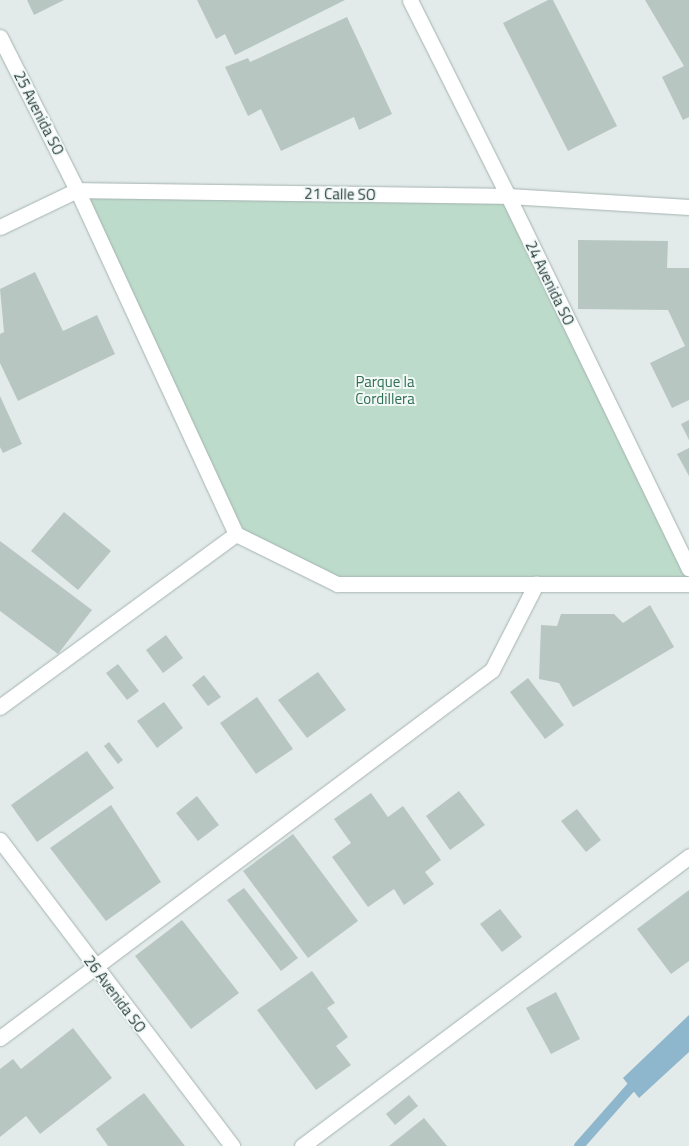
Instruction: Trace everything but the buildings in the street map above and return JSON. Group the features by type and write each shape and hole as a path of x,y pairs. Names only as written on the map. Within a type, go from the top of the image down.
{"street":[{"name":"24 Avenida SO","path":"410,0 508,196 689,568"},
{"name":"25 Avenida SO","path":"0,37 77,190 236,534"},
{"name":"21 Calle SO","path":"0,227 77,190 508,196 689,207"},
{"path":"0,707 236,534 337,584 689,584"},
{"path":"0,1038 492,670 536,584"},
{"name":"26 Avenida SO","path":"0,840 94,967 232,1146"},
{"path":"302,1146 689,856"}],"green space":[{"name":"Parque la Cordillera","path":"77,190 508,196 689,569 689,583 337,584 236,534"}],"water":[{"path":"689,1015 689,1052 639,1098 623,1078"}],"waterway":[{"path":"579,1146 640,1077"}]}
